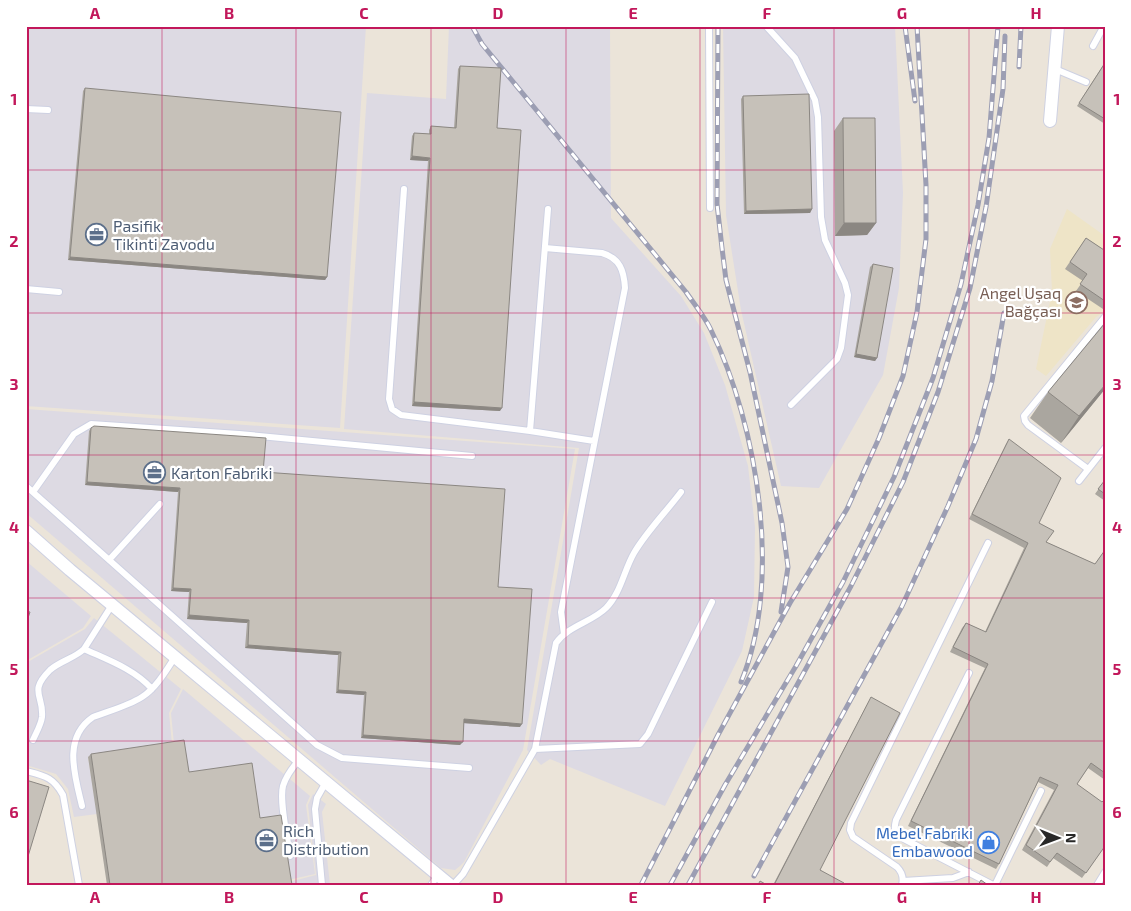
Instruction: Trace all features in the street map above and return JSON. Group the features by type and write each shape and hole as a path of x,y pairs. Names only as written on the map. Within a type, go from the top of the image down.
{"street":[{"path":"1050,121 1058,26"},
{"path":"26,531 112,605 326,782 434,880 452,885"}],"lane":[{"path":"709,26 710,208"},
{"path":"766,26 794,58 816,100 821,217 825,240 846,283 848,295 841,348 837,359 791,405"},
{"path":"1093,46 1104,26"},
{"path":"1055,69 1086,82"},
{"path":"26,109 48,110"},
{"path":"404,189 389,399 392,409 401,415 594,441"},
{"path":"530,431 548,209"},
{"path":"545,248 611,255 618,262 624,276 625,288 561,612 564,634"},
{"path":"26,289 59,292"},
{"path":"1088,469 1028,425 1024,420 1024,416 1105,317"},
{"path":"33,492 74,434 91,424 239,434 472,456"},
{"path":"1079,480 1105,448"},
{"path":"26,486 317,745 342,758 469,768"},
{"path":"452,885 463,874 535,749 556,643 564,634 606,608 616,594 635,551 681,492"},
{"path":"109,560 160,504"},
{"path":"969,872 953,878 902,883 901,872 897,867 853,837 850,830 851,823 988,543"},
{"path":"535,749 640,744 648,734 712,602"},
{"path":"33,740 42,719 38,690 42,680 52,668 79,654 84,649 112,605"},
{"path":"84,649 133,672 152,689"},
{"path":"82,806 72,761 76,739 81,730 86,722 93,717 141,698 152,689 175,657"},
{"path":"970,672 896,820 895,832 900,837 994,885 1041,791"},
{"path":"290,856 282,788 287,776 299,760"},
{"path":"26,771 41,775 56,783 62,795 79,885"},
{"path":"322,885 315,809 317,798 326,782"},
{"path":"1097,885 1105,872"}],"shaded area":[{"name":"Pasifik Tikinti Zavodu","path":"26,26 366,26 340,428 26,406"},
{"path":"449,26 610,26 611,218 681,296 704,333 725,385 748,466 755,527 754,597 742,651 665,806 550,759 541,765 527,750 579,448 344,429 367,93 446,99"},
{"path":"723,26 895,26 903,193 899,288 883,375 819,488 781,486 741,310 726,215"},
{"name":"Angel Uşaq Bağçası","path":"1067,209 1105,236 1105,311 1096,317 1046,376 1036,369 1052,292 1050,249"},
{"name":"Karton Fabriki","path":"26,409 575,449 523,750 464,862 460,866 455,870 441,868 26,513"},
{"path":"26,561 91,616 83,628 26,661"},
{"path":"94,618 181,689 169,713 172,744 88,757 97,814 74,817 68,789 56,774 26,765 26,663 85,629"},
{"path":"183,689 310,796 306,805 315,874 288,880 202,885 174,744 171,713"},
{"path":"313,794 326,804 322,812 330,885 260,885 289,882 316,875 308,805"}],"building":[{"path":"1105,63 1105,119 1079,103"},
{"path":"460,66 501,68 497,128 521,130 502,408 414,402 430,158 412,156 414,133 431,134 431,126 456,128"},
{"path":"85,88 341,112 327,277 70,257"},
{"path":"809,94 812,209 746,211 743,96"},
{"path":"843,118 875,118 876,223 844,223"},
{"path":"1086,238 1105,249 1105,301 1080,284 1087,274 1070,262"},
{"path":"873,264 893,268 877,358 856,354"},
{"path":"1105,323 1105,385 1079,416 1048,392"},
{"path":"94,426 266,438 263,472 505,489 498,587 532,589 522,724 464,719 463,742 363,735 366,692 338,690 341,652 248,645 249,620 189,615 191,589 173,588 180,488 87,482 91,428"},
{"path":"1009,439 1061,478 1039,523 1054,531 1046,542 1095,564 1105,550 1105,773 1091,763 1077,784 1102,802 1105,799 1105,846 1086,873 1057,853 1050,862 1026,845 1058,785 1040,777 999,864 911,821 988,664 953,647 966,623 986,632 1028,543 972,514"},
{"path":"1105,480 1105,494 1098,489"},
{"path":"26,611 30,612 26,624"},
{"path":"871,697 900,713 820,870 844,883 843,885 774,885"},
{"path":"184,740 189,772 252,763 260,818 281,815 292,885 110,885 91,754"},
{"path":"26,780 49,787 26,863"},
{"path":"981,880 988,885 978,885"},
{"path":"760,881 767,885 758,885"}],"railway":[{"path":"472,26 482,44 686,292 709,325 728,369 752,457 759,504 762,552 761,598 754,642 741,682"},
{"path":"718,26 717,204 726,280 750,372 782,523 788,567 781,612"},
{"path":"905,26 915,101"},
{"path":"641,885 718,735 790,603 847,509 879,438 903,376 917,312 926,239 926,185 917,26"},
{"path":"670,885 725,785 796,666 843,582 894,477 933,378 961,284 978,205 989,138 998,26"},
{"path":"1019,67 1021,26"},
{"path":"688,885 851,586 903,482 938,392 970,288 986,207 1003,89 1005,36"},
{"path":"754,876 902,606 948,506 976,439 992,381 1004,313"}],"place":[{"name":"Pasifik Tikinti Zavodu","path":"97,235"},
{"name":"Angel Uşaq Bağçası","path":"1077,302"},
{"name":"Karton Fabriki","path":"155,473"},
{"name":"Rich Distribution","path":"267,840"},
{"name":"Mebel Fabriki Embawood","path":"989,842"}]}
